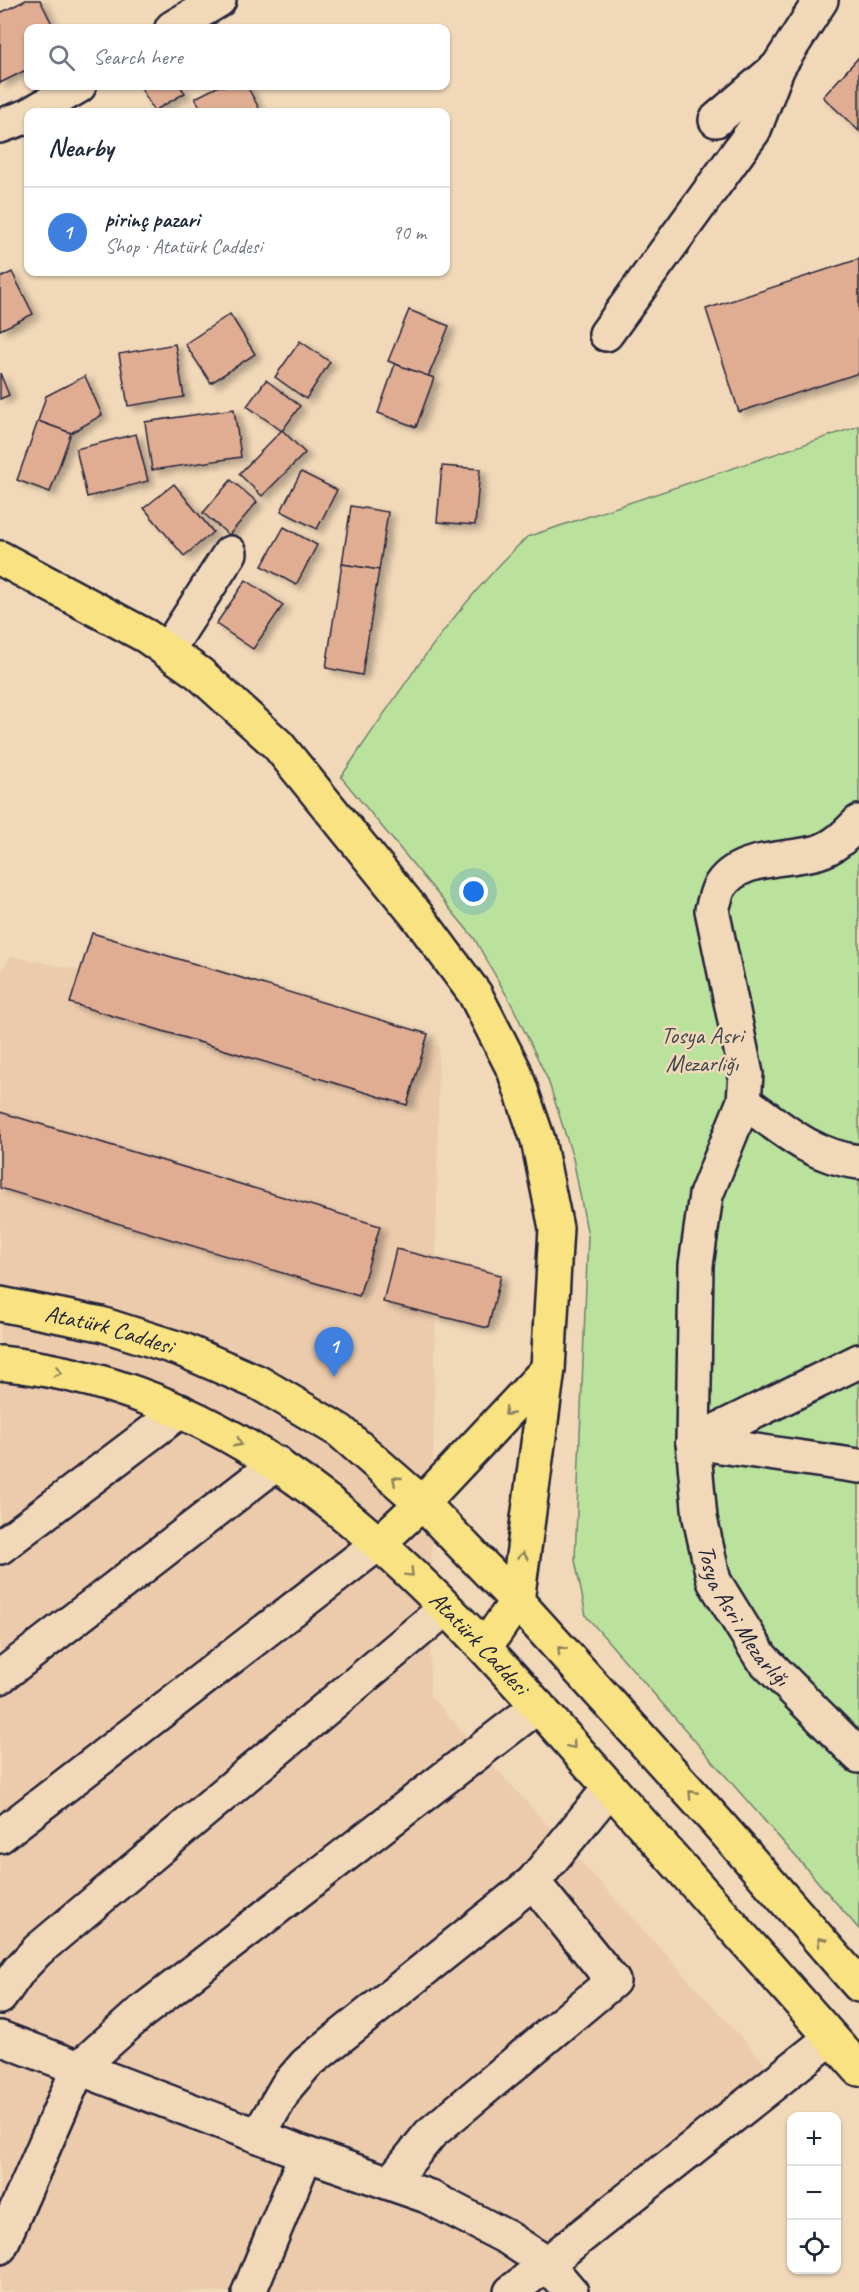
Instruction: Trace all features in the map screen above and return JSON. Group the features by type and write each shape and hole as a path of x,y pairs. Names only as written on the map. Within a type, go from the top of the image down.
{"main road":[{"path":"0,558 146,636 200,674 278,745 418,917 475,994 514,1070 538,1140 556,1228 549,1369 517,1601 485,1647"},
{"name":"Atatürk Caddesi","path":"0,1304 101,1324 183,1350 259,1383 340,1431 422,1503 517,1601 716,1820 859,1985"},
{"name":"Atatürk Caddesi","path":"0,1363 39,1367 109,1385 180,1412 277,1463 311,1486 379,1543 485,1647 859,2069"},
{"path":"379,1543 422,1503 549,1369"}],"street":[{"path":"179,24 219,0"},
{"path":"606,334 754,130 778,67 821,0"},
{"path":"716,120 778,67"},
{"path":"41,108 72,90"},
{"path":"0,126 24,117"},
{"path":"167,651 230,553"},
{"name":"Tosya Asri Mezarlığı","path":"859,822 843,839 819,852 768,860 732,873 719,887 712,910 746,1074 744,1101 706,1195 704,1206 696,1265 693,1442 700,1518 714,1581 761,1656 859,1756"},
{"path":"744,1101 806,1147 838,1160 859,1162"},
{"path":"693,1442 859,1361"},
{"path":"0,1547 180,1412"},
{"path":"693,1442 859,1466"},
{"path":"0,1677 277,1463"},
{"path":"0,1836 379,1543"},
{"path":"0,1997 18,1970 38,1950 446,1608"},
{"path":"0,2247 78,2069 138,2014 538,1706"},
{"path":"258,2136 286,2086 306,2064 532,1882 610,1788"},
{"path":"391,2182 430,2134 613,1981 532,1882"},
{"path":"0,2038 306,2154 391,2182 468,2216 546,2263 571,2292"},
{"path":"511,2292 831,2038"},
{"path":"249,2292 306,2154"}],"shaded area":[{"path":"11,956 439,1046 430,1696 782,2082 524,2292 0,2292 0,973"}],"green space":[{"name":"Tosya Asri Mezarlığı","path":"859,426 859,1929 586,1616 575,1560 588,1236 573,1158 548,1080 512,1005 474,938 341,777 450,622 500,564 527,537"}],"building":[{"path":"26,0 40,0 52,24 24,24 24,71 0,83 0,13"},
{"path":"859,57 859,131 823,97"},
{"path":"142,90 183,90 185,93 159,108 152,108"},
{"path":"211,90 249,90 259,108 201,108 195,98"},
{"path":"859,259 859,373 739,412 706,309"},
{"path":"12,272 33,314 0,330 0,278"},
{"path":"409,310 449,326 428,377 388,361"},
{"path":"230,314 255,354 211,383 185,344"},
{"path":"300,341 330,362 306,399 275,377"},
{"path":"175,344 184,397 128,406 119,354"},
{"path":"395,364 434,378 416,427 378,413"},
{"path":"0,373 9,395 0,399"},
{"path":"85,376 102,415 71,433 38,421 46,396"},
{"path":"266,380 300,406 282,431 247,406"},
{"path":"234,409 241,457 152,470 145,422"},
{"path":"38,421 71,433 50,492 17,480"},
{"path":"282,430 305,453 262,496 239,474"},
{"path":"136,434 148,481 87,497 76,449"},
{"path":"442,466 480,469 475,525 437,522"},
{"path":"301,472 337,490 317,529 281,511"},
{"path":"231,480 257,502 229,535 203,513"},
{"path":"174,484 213,532 184,556 144,508"},
{"path":"351,506 388,512 379,570 342,564"},
{"path":"284,527 317,545 296,585 262,566"},
{"path":"342,564 379,570 362,675 326,668"},
{"path":"246,580 283,605 253,649 216,624"},
{"path":"92,933 428,1034 407,1105 70,1003"},
{"path":"0,1112 380,1226 359,1296 0,1188"},
{"path":"396,1249 501,1275 488,1328 383,1302"}],"place":[{"name":"pirinç pazari","path":"334,1377"}]}
